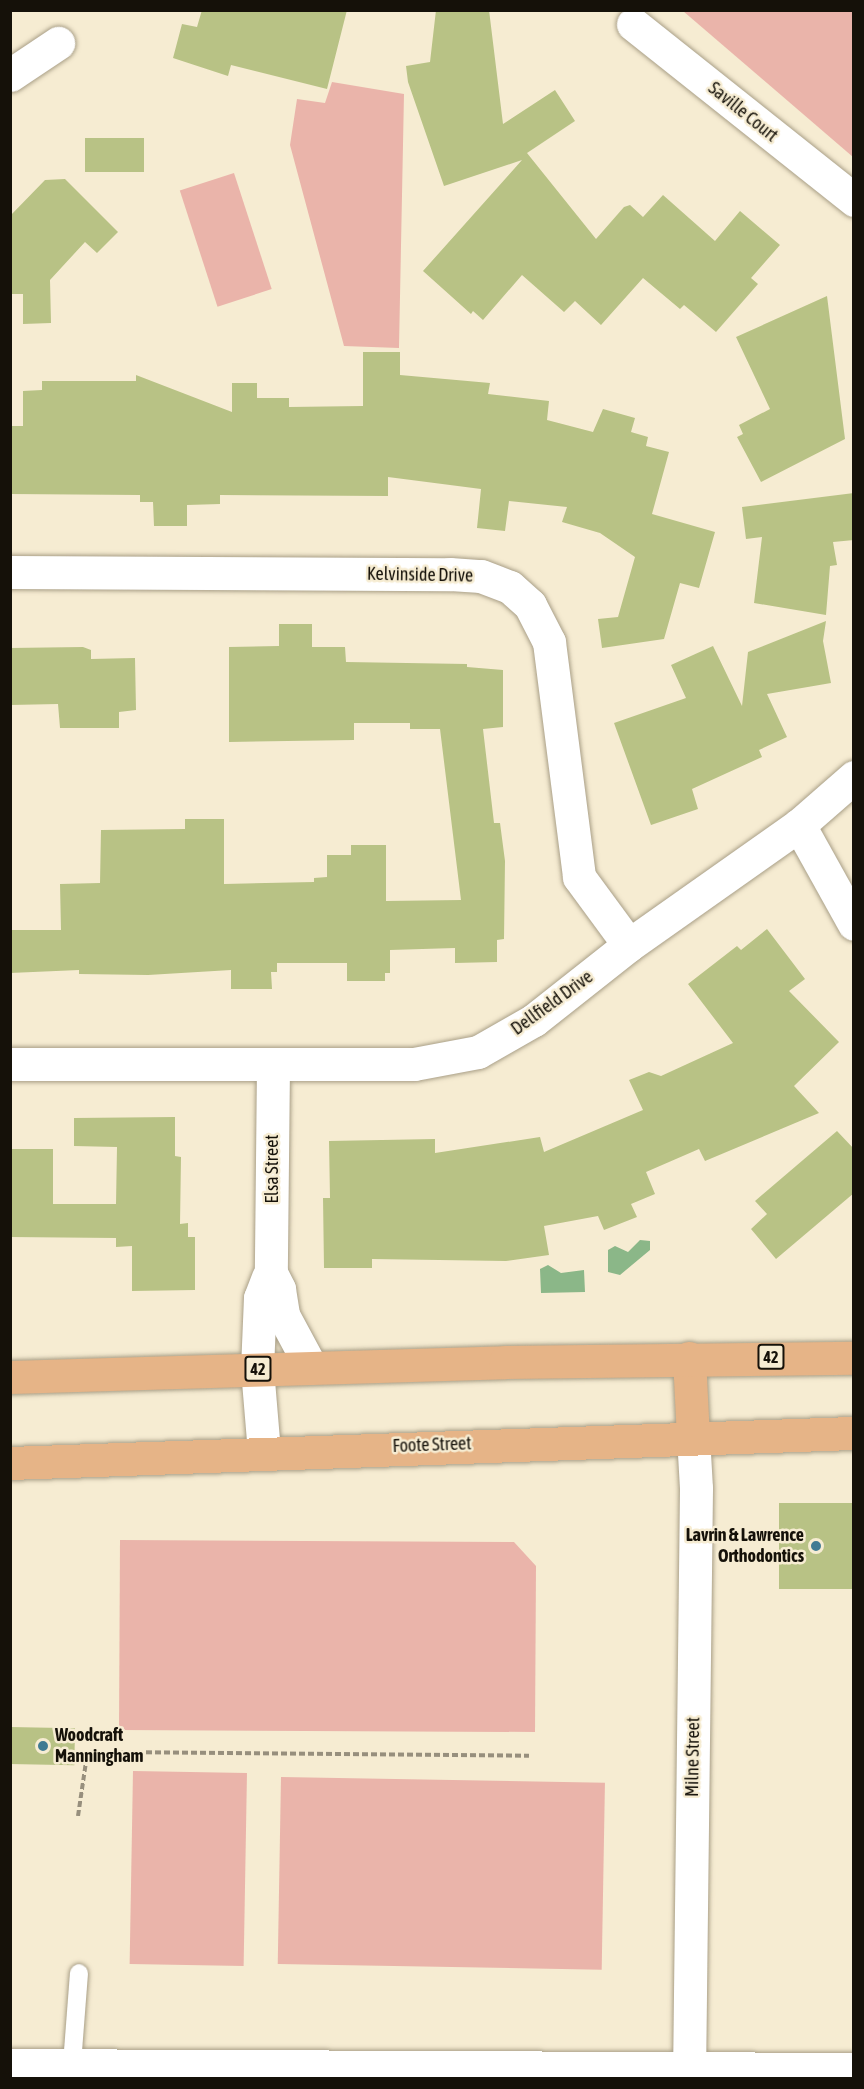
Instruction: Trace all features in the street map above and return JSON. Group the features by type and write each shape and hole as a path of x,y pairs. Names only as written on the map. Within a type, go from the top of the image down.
{"main road":[{"name":"42","path":"10,1377 689,1358 854,1358"},
{"path":"689,1358 693,1436"},
{"name":"Foote Street","path":"10,1463 693,1436 854,1433"}],"street":[{"name":"Saville Court","path":"633,24 854,200"},
{"path":"10,75 58,43"},
{"name":"Kelvinside Drive","path":"10,572 450,574 482,576 510,587 530,605 549,642 579,877 629,945"},
{"name":"Dellfield Drive","path":"10,1064 414,1064 478,1052 534,1020 629,945 799,825 854,777"},
{"path":"799,825 854,924"},
{"name":"Elsa Street","path":"273,1065 271,1273 279,1289 283,1315 311,1367"},
{"name":"Elsa Street","path":"264,1452 256,1369 262,1285 271,1273"},
{"name":"Milne Street","path":"689,2073 696,1488 693,1436"},
{"path":"10,2065 689,2073 854,2069"}],"lane":[{"path":"72,2064 79,1973"}],"path":[{"path":"78,1816 86,1762 110,1752 529,1756"}],"shaded area":[{"path":"683,11 853,11 853,157"},
{"path":"332,82 404,94 399,348 344,346 290,145 297,99 325,103"},
{"path":"234,173 272,289 217,307 180,191"},
{"path":"640,1240 650,1241 650,1250 620,1275 608,1272 608,1250 615,1246 628,1252"},
{"path":"548,1265 561,1273 584,1270 585,1292 541,1293 540,1269"},
{"path":"120,1540 514,1542 536,1566 535,1732 119,1730"},
{"path":"133,1771 247,1773 244,1966 130,1964"},
{"path":"281,1777 605,1783 602,1970 278,1964"}],"building":[{"path":"202,10 347,10 327,89 231,65 228,76 173,58 182,24 197,27"},
{"path":"436,10 489,10 503,124 555,90 575,121 527,153 596,239 624,207 630,205 643,217 663,195 715,241 740,211 780,245 751,278 758,284 716,332 684,305 680,309 643,278 601,325 575,301 564,312 522,275 483,320 473,311 471,314 423,271 522,160 444,186 408,82 406,66 430,62"},
{"path":"85,138 144,138 144,172 85,172"},
{"path":"65,179 118,232 97,253 85,242 50,280 51,323 23,324 23,294 10,294 10,216 45,180"},
{"path":"827,296 845,439 761,482 737,437 743,434 739,425 770,409 736,337"},
{"path":"363,352 400,352 400,375 490,383 488,394 549,401 547,420 593,432 603,409 635,418 631,432 648,437 646,446 669,452 652,514 715,532 699,588 680,583 664,639 602,648 598,619 618,617 635,557 600,533 562,522 567,507 509,501 505,531 477,528 481,489 388,477 388,496 220,495 220,504 187,505 187,526 154,526 153,502 140,502 140,495 10,494 10,426 23,426 23,391 42,390 42,381 136,381 136,375 232,412 232,383 257,383 257,398 289,398 289,407 363,406"},
{"path":"854,493 854,540 833,542 837,565 830,566 826,615 754,603 762,537 746,539 742,507"},
{"path":"826,621 823,641 831,683 767,694 787,737 759,750 762,757 692,789 698,809 651,825 614,723 686,698 671,665 713,646 742,706 748,652"},
{"path":"279,624 312,624 312,647 345,647 346,662 467,664 467,667 503,670 503,727 483,729 494,823 500,823 505,861 504,939 497,940 497,962 455,963 455,948 390,950 390,973 385,973 385,981 347,981 347,963 277,963 277,972 271,972 272,989 231,989 231,970 148,975 79,974 79,970 10,973 10,930 61,930 60,884 100,883 101,830 185,829 185,819 224,819 224,884 314,882 314,878 327,877 327,855 351,855 351,845 386,845 386,901 461,900 440,729 410,729 410,723 354,723 354,740 229,742 229,647 279,646"},
{"path":"83,647 91,650 91,659 135,658 136,710 119,712 119,728 60,728 58,704 10,705 10,648"},
{"path":"767,929 805,979 789,991 839,1042 794,1086 819,1113 705,1161 699,1149 646,1172 655,1194 631,1204 637,1217 604,1230 598,1216 544,1226 549,1255 506,1261 372,1259 372,1268 324,1268 323,1198 330,1198 329,1141 435,1139 435,1153 540,1137 544,1152 643,1110 629,1080 649,1072 661,1076 733,1043 688,984 737,946 741,950"},
{"path":"175,1117 175,1156 181,1157 180,1224 188,1223 188,1237 195,1237 195,1290 132,1291 132,1246 116,1247 116,1238 10,1237 10,1149 53,1149 53,1204 116,1204 117,1147 74,1146 74,1118"},
{"path":"837,1131 854,1149 854,1193 776,1259 751,1229 767,1214 755,1201"},
{"name":"Lavrin & Lawrence Orthodontics","path":"779,1503 854,1503 854,1589 779,1589"},
{"name":"Woodcraft Manningham","path":"10,1727 75,1728 74,1765 10,1764"}],"place":[{"name":"Lavrin & Lawrence Orthodontics","path":"816,1546"},
{"name":"Woodcraft Manningham","path":"43,1746"}]}
